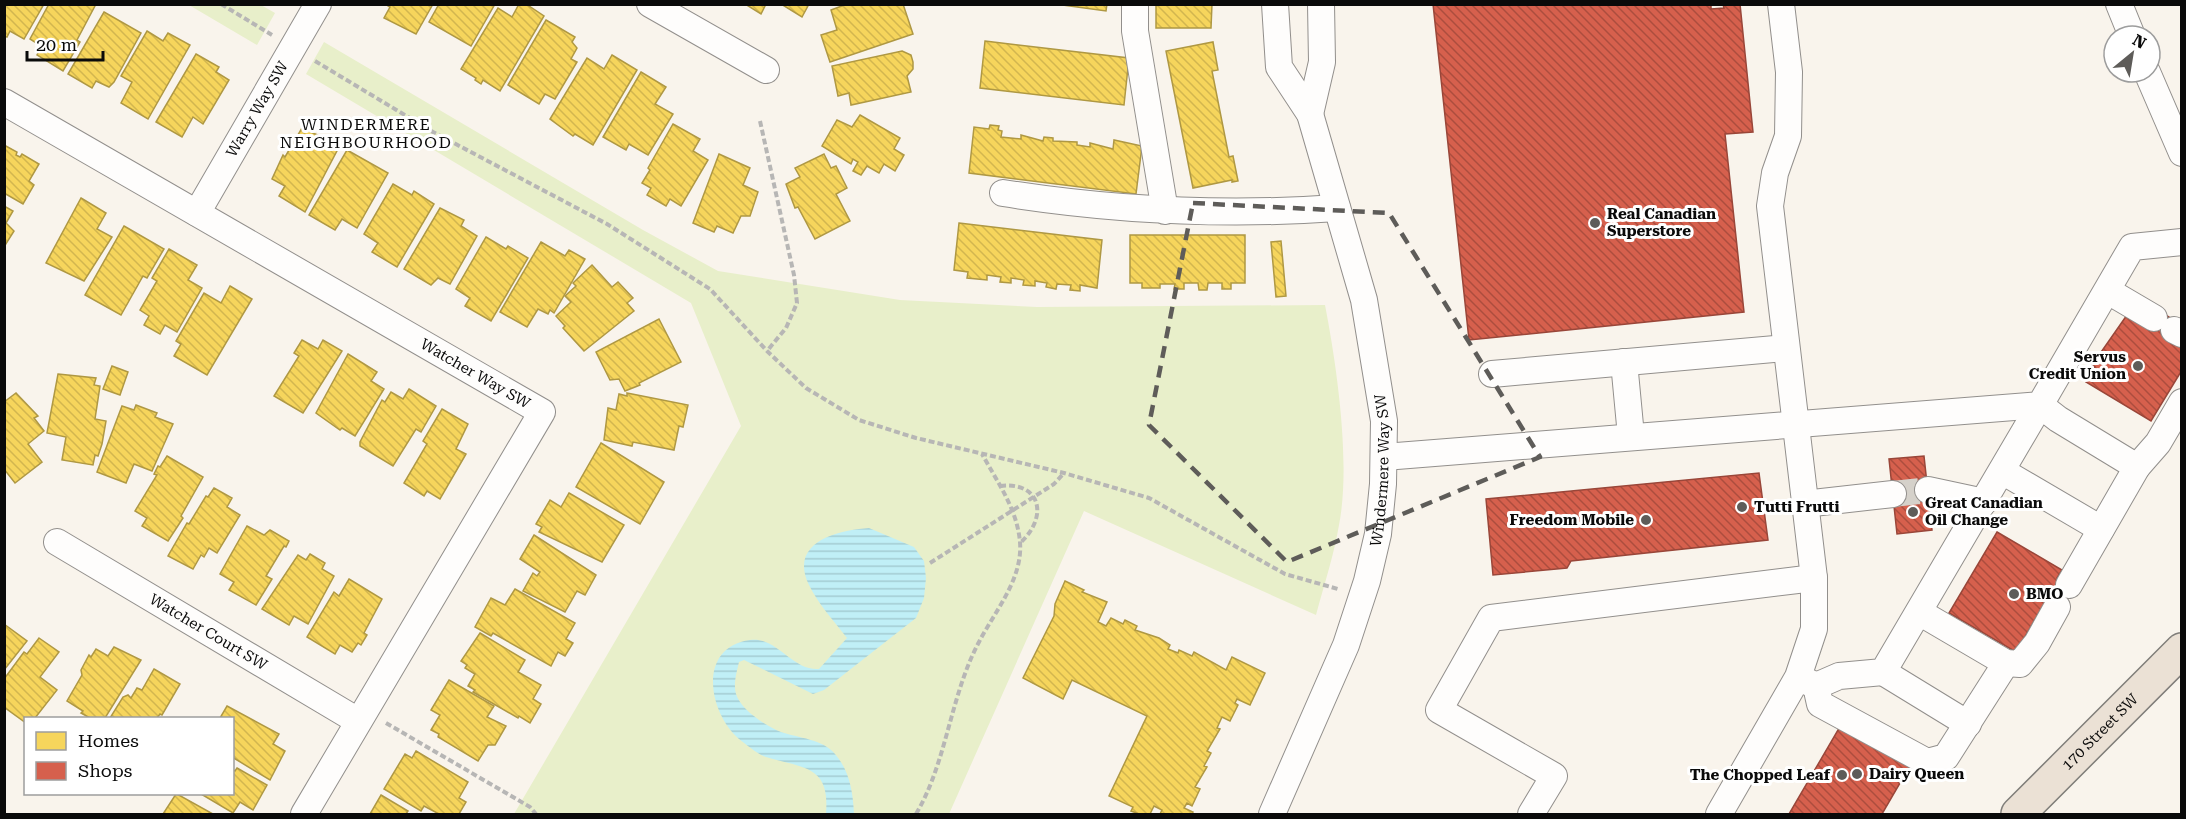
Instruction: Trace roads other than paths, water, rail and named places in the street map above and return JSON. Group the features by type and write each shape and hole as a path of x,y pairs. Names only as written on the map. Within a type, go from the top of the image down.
{"main road":[{"name":"170 Street SW","path":"2018,814 2181,650"}],"street":[{"name":"Warry Way SW","path":"197,213 318,4"},
{"path":"650,4 766,70"},
{"path":"1136,4 1135,31 1165,211"},
{"name":"Windermere Way SW","path":"1275,4 1279,67 1310,114 1365,300 1384,421 1384,457 1378,534 1363,596 1346,645 1276,814"},
{"name":"Windermere Way SW","path":"1310,114 1322,62 1321,4"},
{"path":"1719,814 1807,681 1814,628 1814,578 1793,423 1770,206 1774,173 1788,136 1789,72 1781,4"},
{"path":"2119,4 2127,24"},
{"path":"2152,84 2181,153"},
{"name":"Watcher Way SW","path":"4,102 542,412 304,814"},
{"path":"1003,193 1075,204 1165,211 1257,214 1338,208"},
{"path":"1883,672 2132,247 2181,243"},
{"path":"2108,291 2170,327"},
{"path":"1492,374 1785,348"},
{"path":"1624,362 1631,436"},
{"path":"2069,585 2138,467 2158,443 2181,402"},
{"path":"1384,457 2040,405 2058,419 2138,467"},
{"path":"2002,471 2101,530"},
{"path":"1928,490 1984,502"},
{"path":"1804,504 1893,494"},
{"name":"Watcher Court SW","path":"57,542 361,716"},
{"path":"1531,814 1554,776 1439,710 1491,618 1814,578"},
{"path":"1919,612 2006,663 2020,664 2037,643 2057,607"},
{"path":"1807,681 1820,704 1927,762 1946,757 2006,663"},
{"path":"1807,681 1883,672 1968,724"}],"water":[{"path":"869,528 914,547 924,561 926,578 924,598 916,618 824,690 813,694 744,660 739,662 736,678 736,694 743,706 755,717 781,732 824,745 840,761 850,783 854,814 826,814 822,781 814,773 803,767 759,754 739,739 728,727 715,698 713,682 715,667 722,655 733,645 750,640 760,640 777,648 801,665 819,669 847,638 809,585 804,570 805,558 820,541 844,532"}],"tunnel":[{"path":"1893,494 1928,490"}],"place":[{"name":"Real Canadian Superstore","path":"1595,223"},
{"name":"Servus Credit Union","path":"2138,366"},
{"name":"Tutti Frutti","path":"1742,507"},
{"name":"Great Canadian Oil Change","path":"1913,512"},
{"name":"Freedom Mobile","path":"1646,520"},
{"name":"BMO","path":"2014,594"},
{"name":"Dairy Queen","path":"1857,774"},
{"name":"The Chopped Leaf","path":"1842,775"}],"district":[{"name":"WINDERMERE NEIGHBOURHOOD","path":"366,133"}]}
